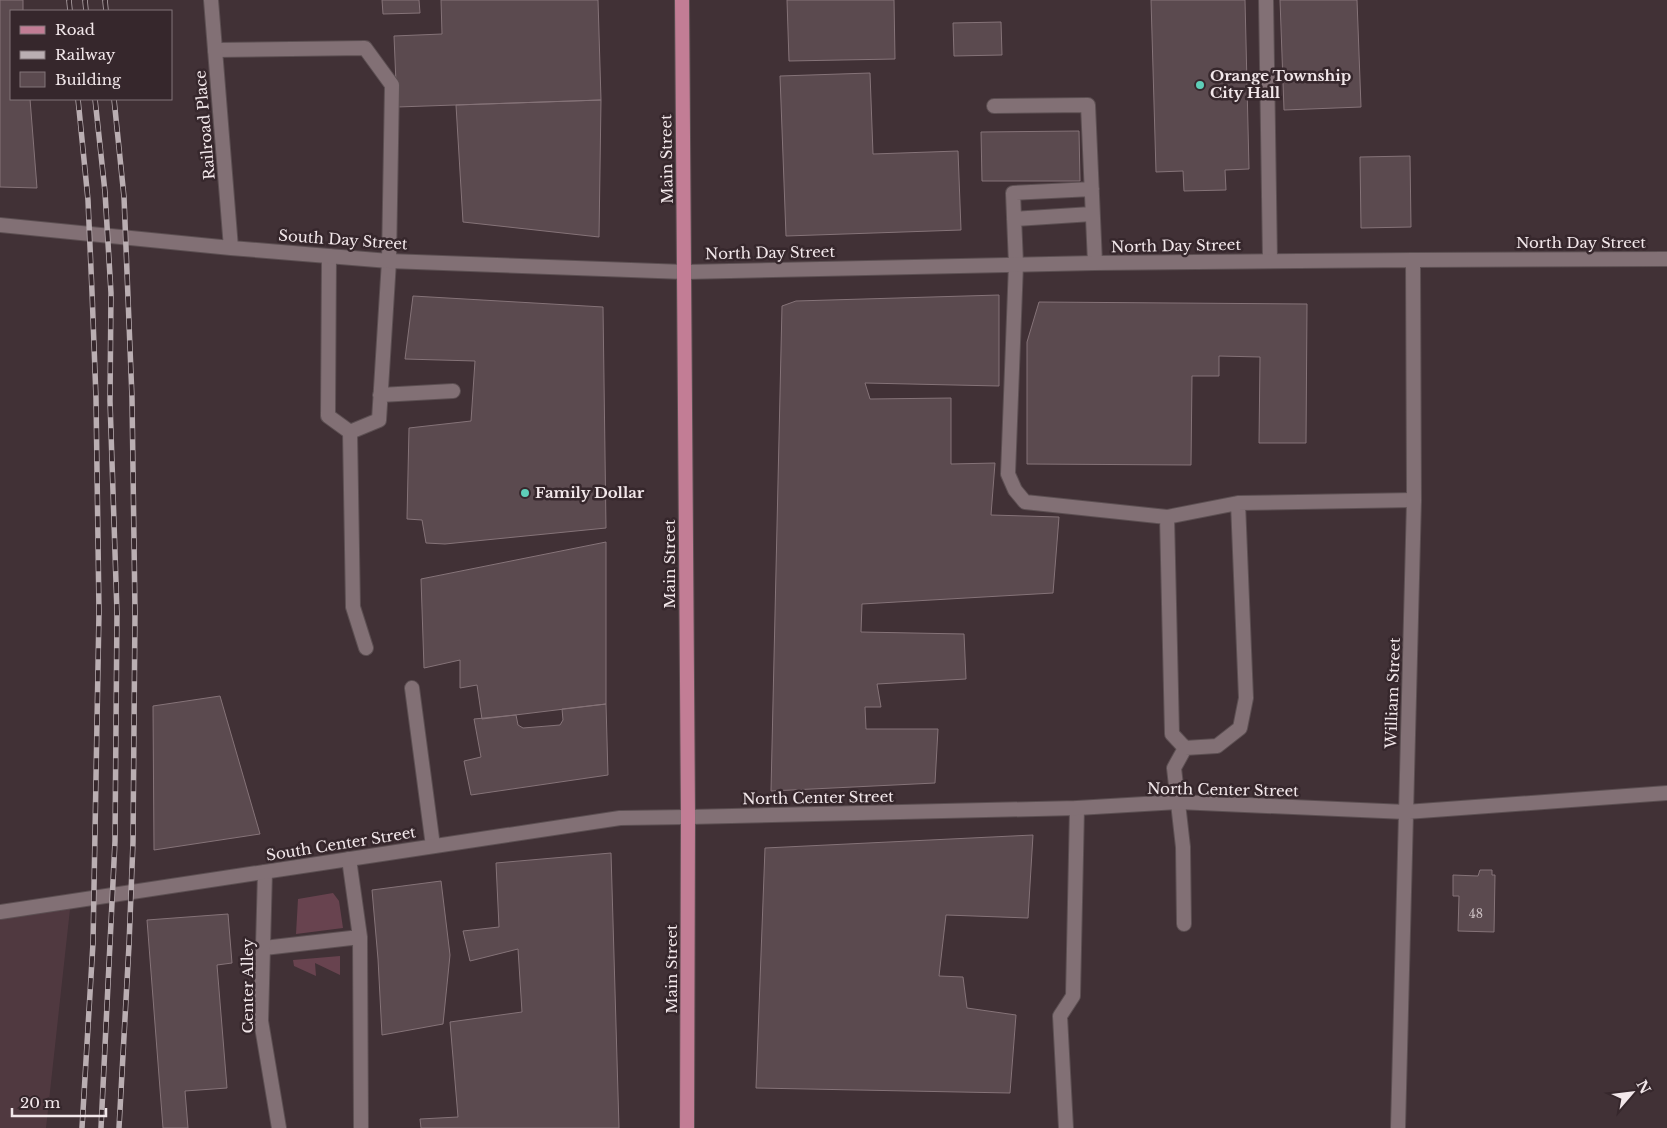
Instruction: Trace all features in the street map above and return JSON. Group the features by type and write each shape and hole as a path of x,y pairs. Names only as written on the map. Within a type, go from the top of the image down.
{"main road":[{"name":"Main Street","path":"682,0 688,818 687,1128"}],"street":[{"name":"Railroad Place","path":"211,0 231,248"},
{"path":"1266,0 1270,261"},
{"path":"215,50 365,48 392,85 389,261 379,420 350,432"},
{"path":"994,106 1088,105 1094,263"},
{"path":"1092,189 1013,193 1016,264 1008,474 1015,490 1026,502 1167,517 1238,503 1414,500"},
{"path":"1014,219 1092,214"},
{"name":"South Day Street","path":"0,225 231,248 389,261 684,272"},
{"path":"329,256 328,416 350,432"},
{"name":"North Day Street","path":"684,272 1016,264 1667,259"},
{"name":"William Street","path":"1398,1128 1414,500 1413,260"},
{"path":"380,395 453,391"},
{"path":"350,432 353,607 366,648"},
{"path":"1185,748 1217,746 1240,728 1246,698 1238,503"},
{"path":"1167,517 1172,734 1185,748"},
{"path":"412,688 433,846"},
{"path":"1184,924 1183,848 1174,768 1185,748"},
{"name":"North Center Street","path":"688,818 1077,808 1178,802 1406,812 1667,793"},
{"path":"1066,1128 1060,1016 1073,996 1077,808"},
{"name":"South Center Street","path":"0,912 620,818 688,818"},
{"path":"349,858 360,937 361,1128"},
{"name":"Center Alley","path":"265,872 261,1021 279,1128"},
{"path":"264,948 360,937"}],"shaded area":[{"path":"333,893 339,901 343,928 296,934 298,899"},
{"path":"71,900 46,1128 0,1128 0,912"},
{"path":"340,956 340,975 315,963 316,976 294,966 293,960"}],"building":[{"path":"0,0 23,0 23,10 10,10 10,100 30,100 37,188 0,187"},
{"path":"382,0 419,0 420,13 383,14"},
{"path":"441,0 598,0 601,100 397,107 394,36 442,34"},
{"path":"787,0 894,0 895,59 789,61"},
{"name":"Orange Township City Hall","path":"1151,0 1245,0 1249,169 1225,170 1226,190 1184,191 1183,171 1156,172"},
{"path":"1280,0 1357,0 1361,107 1284,110"},
{"path":"1001,22 1002,55 954,56 953,23"},
{"path":"870,73 873,154 958,151 961,230 786,236 780,76"},
{"path":"601,100 599,237 463,222 456,105"},
{"path":"1079,131 1080,181 982,181 981,132"},
{"path":"1410,156 1411,227 1361,228 1360,157"},
{"path":"999,295 999,386 865,383 870,399 951,398 951,464 995,463 991,515 1059,517 1053,593 862,604 861,632 964,634 966,679 877,684 881,707 865,707 866,729 938,729 935,783 771,791 782,306 796,301"},
{"path":"413,296 603,307 606,528 445,544 426,543 422,520 407,519 409,428 471,421 475,361 405,359"},
{"path":"1039,302 1307,304 1306,443 1259,443 1260,357 1219,356 1219,376 1192,376 1191,465 1027,464 1027,342"},
{"path":"606,542 606,704 482,719 477,685 460,688 460,660 424,668 421,579"},
{"path":"220,696 260,834 154,850 153,706"},
{"path":"606,704 608,775 471,795 464,761 481,757 474,719 516,715 518,725 523,728 560,725 563,720 562,709"},
{"path":"1033,835 1028,918 946,915 939,976 963,977 967,1008 1016,1015 1010,1093 756,1088 765,848"},
{"path":"611,853 619,1128 421,1128 420,1119 458,1117 450,1022 522,1012 518,949 470,961 463,931 499,927 496,863"},
{"path":"1480,870 1492,870 1492,875 1495,875 1494,932 1458,931 1459,896 1453,896 1453,875 1478,876"},
{"path":"441,881 450,955 443,1024 382,1035 372,890"},
{"path":"228,914 232,963 217,965 227,1088 185,1091 188,1128 163,1128 147,920"}],"railway":[{"path":"69,0 70,10"},
{"path":"85,0 86,10"},
{"path":"105,0 106,10"},
{"path":"78,100 88,200 92,292 96,398 99,612 93,943 82,1128"},
{"path":"95,100 105,192 111,293 110,401 117,613 115,841 101,1128"},
{"path":"114,100 124,197 132,398 135,612 133,842 119,1128"}],"place":[{"name":"Orange Township City Hall","path":"1200,85"},
{"name":"Family Dollar","path":"525,493"}]}
